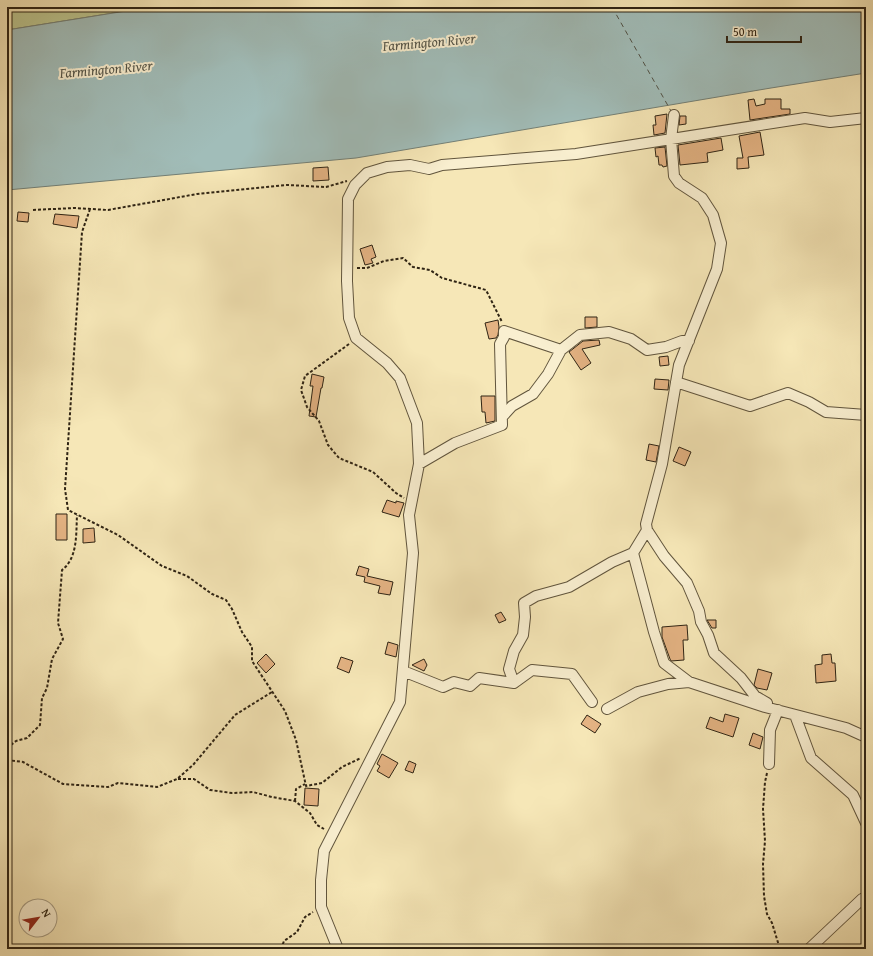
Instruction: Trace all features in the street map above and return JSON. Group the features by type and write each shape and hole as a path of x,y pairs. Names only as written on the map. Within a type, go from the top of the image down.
{"street":[{"path":"674,115 671,139 674,176 679,183 702,198 713,215 721,242 717,269 680,364 662,464 646,524 647,530 664,556 688,583 699,611 701,622 714,653 741,678 755,696 770,704 775,710"},
{"path":"338,949 321,907 321,880 324,851 400,702 413,553 409,515 420,464 417,423 400,378 387,363 356,338 349,318 347,269 348,198 355,185 367,173 387,167 410,165 429,169 442,165 576,154 805,118 830,122 866,118"},
{"path":"420,464 455,443 502,425 500,344 504,337 504,331 561,350"},
{"path":"502,417 512,406 533,394 548,374 561,350 580,335 610,332 631,339 647,350 666,347 682,341 689,341"},
{"path":"676,382 750,406 788,393 809,402 826,412 866,415"},
{"path":"514,683 509,669 514,651 523,635 525,617 524,603 536,596 569,587 612,562 633,553 647,530"},
{"path":"633,553 654,632 664,663 689,682 775,710 846,728 866,737"},
{"path":"403,671 443,687 454,682 470,686 480,678 514,683 532,670 572,674 592,702"},
{"path":"607,709 638,692 668,684 689,682"},
{"path":"770,764 770,730 775,710"},
{"path":"795,715 811,758 853,796 866,823"},
{"path":"809,949 866,897"}],"path":[{"path":"33,210 74,208 108,210 197,194 287,185 326,187 367,173"},
{"path":"90,209 82,232 65,489 68,510 118,535 162,566 187,576 212,594 226,600 232,609 242,632 252,647 252,661 285,711 296,740 305,784"},
{"path":"347,269 367,268 384,261 403,258 413,267 430,270 442,278 486,290 503,324 504,331"},
{"path":"356,338 305,376 301,390 306,407 319,421 328,445 338,458 373,472 396,493 412,503"},
{"path":"7,748 16,741 27,738 40,726 42,698 47,688 52,659 63,640 58,623 62,570 68,565 76,541 77,514"},
{"path":"177,779 193,765 235,715 272,692"},
{"path":"295,801 296,789 305,784 306,786 322,783 342,767 376,750"},
{"path":"7,760 23,762 63,784 108,787 118,783 157,786 177,779 194,779 210,790 232,793 253,792 272,798 295,801 310,813 316,824 333,835"},
{"path":"770,764 765,782 763,808 765,841 763,864 764,896 767,914 772,923 780,949"},
{"path":"281,949 284,941 297,932 305,917 321,907"}],"green space":[{"path":"7,7 151,7 7,30"}],"water":[{"name":"Farmington River","path":"151,7 200,7 207,11 229,7 866,7 866,73 356,158 7,190 7,30"}],"building":[{"path":"754,99 756,106 765,104 765,99 781,99 781,109 790,109 790,114 750,120 748,100"},
{"path":"667,114 665,133 654,135 653,125 656,125 655,116"},
{"path":"680,116 686,116 686,124 679,125"},
{"path":"760,132 764,155 748,157 749,168 737,169 737,158 743,158 739,136"},
{"path":"721,138 723,150 707,153 708,162 680,165 678,145"},
{"path":"665,147 667,166 663,167 662,165 659,165 655,148"},
{"path":"328,167 329,180 313,181 313,168"},
{"path":"18,212 29,213 28,222 17,221"},
{"path":"55,214 79,216 77,228 53,224"},
{"path":"372,245 376,257 371,259 373,263 365,265 360,249"},
{"path":"585,317 597,317 597,327 585,328"},
{"path":"498,320 498,335 496,338 489,339 485,323"},
{"path":"599,340 600,345 582,349 591,363 581,370 569,352 583,341"},
{"path":"668,356 669,365 660,366 659,357"},
{"path":"312,374 324,377 316,417 309,416 313,386 310,386"},
{"path":"655,379 669,380 668,390 654,389"},
{"path":"481,396 495,396 495,421 486,423 485,412 482,412"},
{"path":"649,444 659,446 656,462 646,460"},
{"path":"679,447 691,452 685,466 673,461"},
{"path":"387,500 396,503 396,501 404,503 399,517 382,512"},
{"path":"56,514 67,514 67,540 56,540"},
{"path":"94,528 95,542 83,543 83,529"},
{"path":"359,566 369,569 367,576 393,582 390,595 378,593 380,586 364,582 365,577 356,575"},
{"path":"501,612 506,620 499,623 495,615"},
{"path":"707,620 716,620 716,628 712,628"},
{"path":"687,625 688,640 683,640 684,660 671,661 662,637 662,627"},
{"path":"388,642 398,645 396,657 385,654"},
{"path":"266,654 275,664 266,673 257,663"},
{"path":"831,654 832,663 835,663 836,681 816,683 815,665 822,664 822,655"},
{"path":"341,657 353,661 349,673 337,668"},
{"path":"424,659 427,665 424,671 412,665"},
{"path":"758,669 772,673 767,690 757,688 754,685"},
{"path":"725,714 739,718 733,737 706,728 710,717 723,722"},
{"path":"587,715 601,724 595,733 581,724"},
{"path":"753,733 763,737 760,749 749,745"},
{"path":"382,754 398,763 389,778 377,771 380,766 377,764"},
{"path":"409,761 416,764 413,773 405,770"},
{"path":"305,788 319,789 318,806 304,805"}],"ferry route":[{"path":"612,7 671,111"}]}
